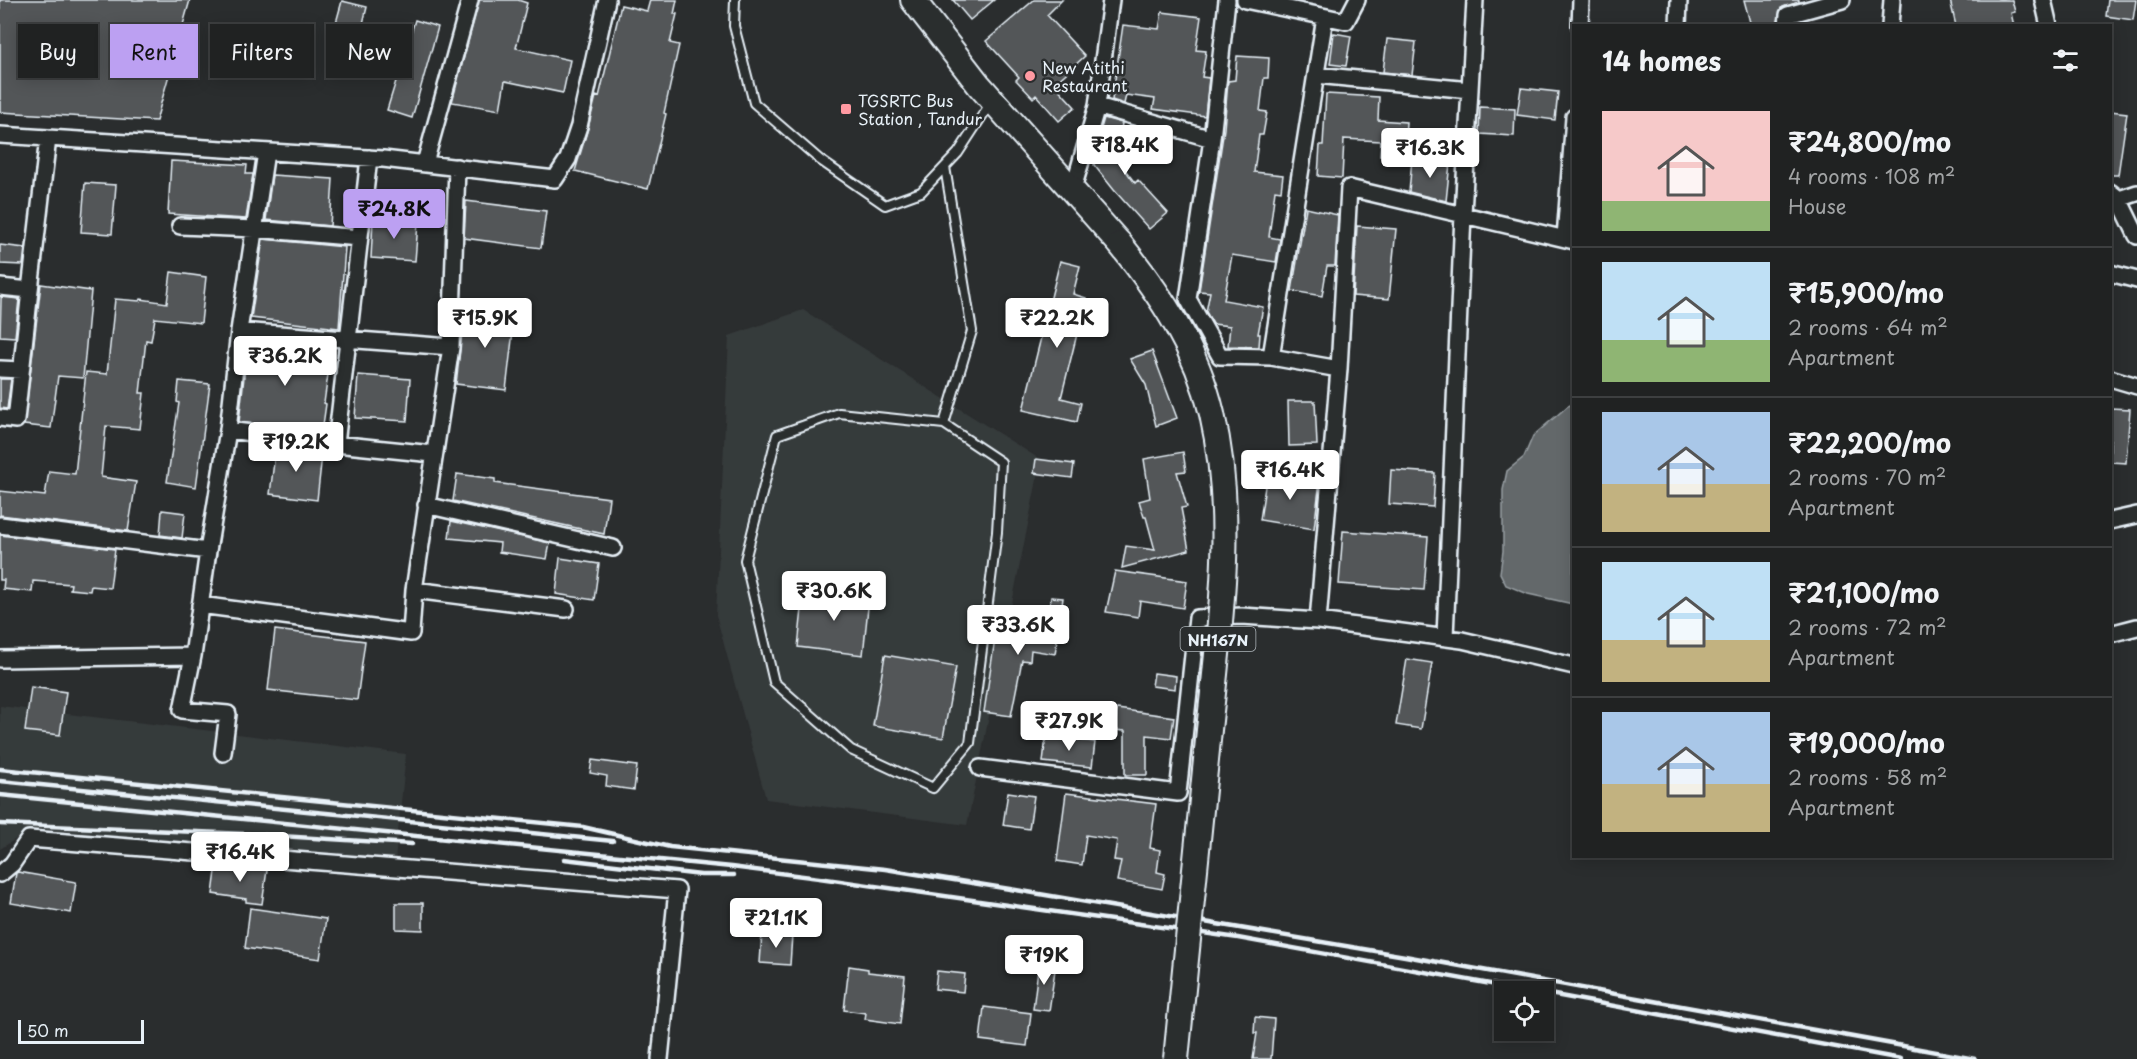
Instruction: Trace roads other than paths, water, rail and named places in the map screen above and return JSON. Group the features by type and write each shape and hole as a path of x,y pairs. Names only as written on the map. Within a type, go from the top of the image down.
{"highway":[{"name":"NH167N","path":"913,0 993,99 1146,275 1181,332 1199,370 1212,412 1220,454 1224,495 1224,541 1216,657 1176,1059"}],"street":[{"path":"425,164 470,0"},
{"path":"0,135 369,158 555,179 568,159 579,126 607,0"},
{"path":"1073,189 1097,106 1112,0"},
{"path":"1227,0 1212,139 1188,299 1220,356 1271,357 1339,369"},
{"path":"1245,0 1346,21 1357,0"},
{"path":"1445,637 1463,214 1475,0"},
{"path":"1580,24 1581,0"},
{"path":"1678,24 1679,0"},
{"path":"1787,24 1788,15 1842,0"},
{"path":"1890,24 1892,0"},
{"path":"2043,0 2049,24"},
{"path":"1271,357 1325,16"},
{"path":"1316,75 1470,90"},
{"path":"1097,106 1212,139"},
{"path":"0,418 16,420 48,138"},
{"path":"223,753 228,714 182,710 193,656 228,430 239,331 266,152"},
{"path":"336,444 369,158"},
{"path":"1318,621 1339,369 1349,188 1569,240 1572,161"},
{"path":"200,605 411,633 414,590 433,454 451,347 457,167"},
{"path":"2137,193 2115,196 2137,236"},
{"path":"180,226 255,229 360,238"},
{"path":"2112,274 2137,280"},
{"path":"0,287 30,290"},
{"path":"239,331 451,347"},
{"path":"0,369 21,370"},
{"path":"2112,379 2137,386"},
{"path":"228,430 433,454"},
{"path":"426,505 613,548"},
{"path":"2112,521 2137,515"},
{"path":"0,525 208,551"},
{"path":"414,590 566,609"},
{"path":"980,768 1178,793 1197,618 1242,616 1318,621 1445,637 1572,666"},
{"path":"2112,633 2137,627"},
{"path":"0,659 193,656"},
{"path":"0,874 12,864 29,839 677,890 660,1059"}],"lane":[{"path":"735,0 734,26 754,104 820,160 885,205 921,192 957,153 993,99"},
{"path":"944,424 972,331 945,167"},
{"path":"839,413 944,424 1002,462 997,532 970,743 933,788 851,750 774,682 745,560 777,435 839,413"}],"railway":[{"path":"0,769 583,827 670,847 885,869 1405,956 1975,1059"},
{"path":"0,781 613,841"},
{"path":"0,795 731,867 819,878 1238,938 1494,985"},
{"path":"0,824 247,834 412,844"},
{"path":"564,859 701,875 734,875"},
{"path":"1554,995 1901,1059"}],"place":[{"name":"New Atithi Restaurant","path":"1030,76"},
{"name":"TGSRTC Bus Station , Tandur","path":"846,109"}]}
